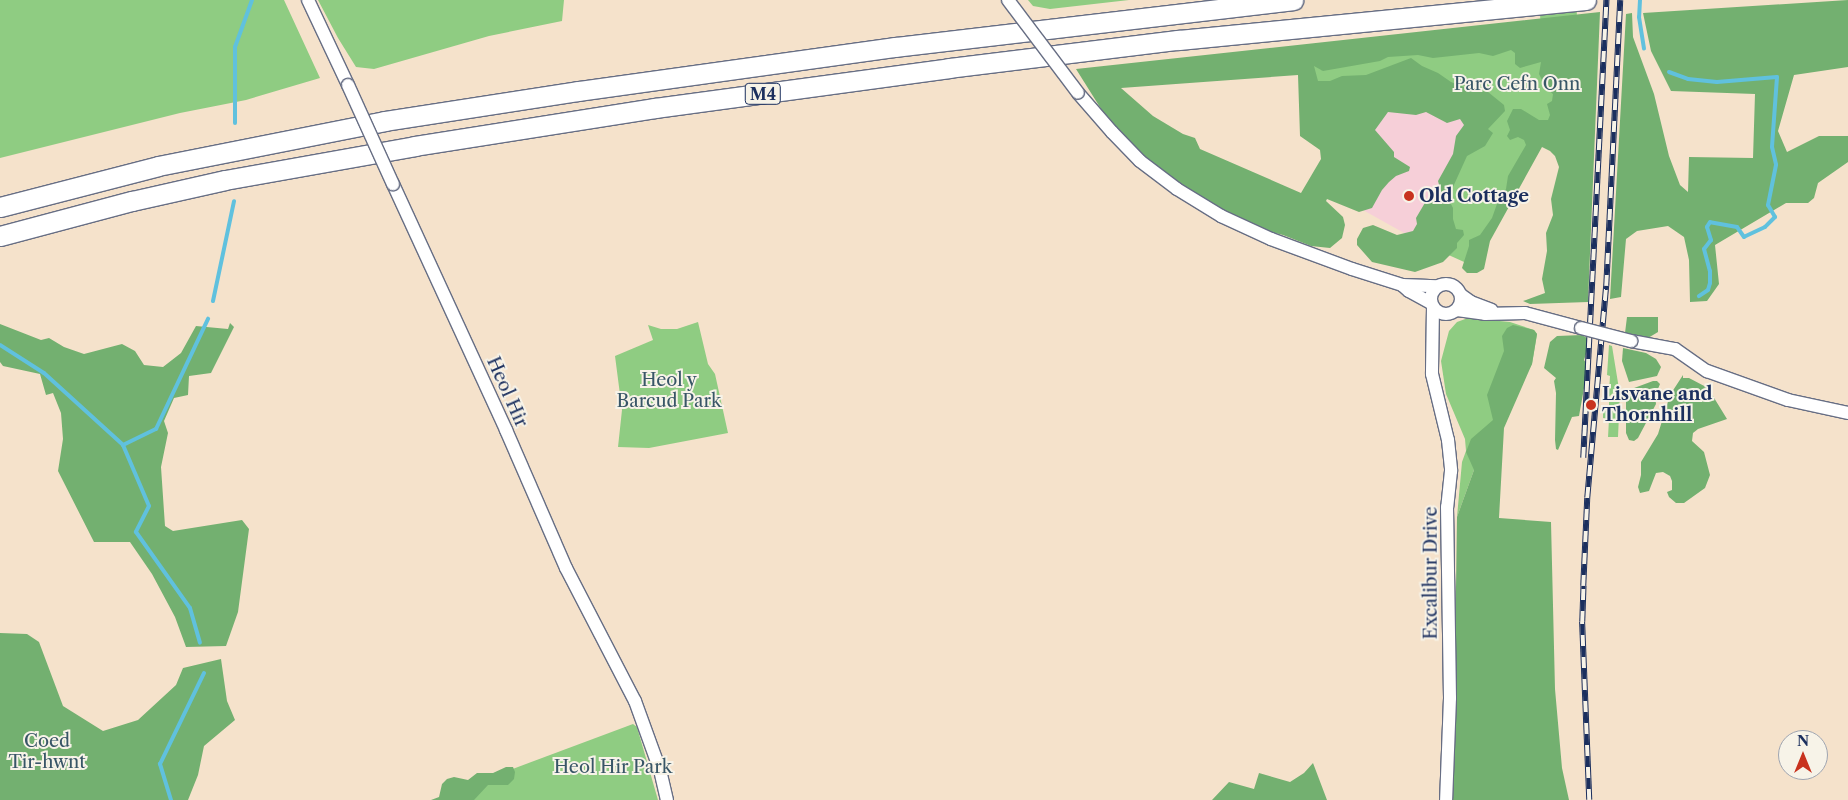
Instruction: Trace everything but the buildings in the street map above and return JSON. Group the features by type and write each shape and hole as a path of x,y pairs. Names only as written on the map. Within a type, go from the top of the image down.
{"highway":[{"name":"M4","path":"0,207 168,164 385,122 588,90 895,47 1293,0"},
{"name":"M4","path":"0,236 132,201 225,180 415,146 646,110 1090,51 1586,0"}],"street":[{"name":"Heol Hir","path":"308,0 489,394 562,560 631,693 660,770 667,800"},
{"path":"1008,0 1078,93 1112,132 1140,161 1203,206 1271,239 1336,264 1402,285 1437,286 1451,284 1471,302 1499,313"},
{"path":"1402,285 1445,314 1456,311 1485,314 1524,314 1631,341 1675,349 1707,371 1724,378 1806,405 1848,413"},
{"path":"1432,305 1432,294 1437,286"},
{"path":"1456,311 1461,304 1461,295"},
{"name":"Excalibur Drive","path":"1432,305 1432,374 1448,440 1450,461 1447,507 1450,698 1446,800"},
{"name":"Excalibur Drive","path":"1432,348 1444,323 1456,311"}],"shaded area":[{"path":"1363,100 1479,119 1422,243 1320,186"}],"green space":[{"path":"0,0 284,0 320,78 246,100 180,113 0,158"},
{"path":"318,0 564,0 562,21 489,36 374,69 356,67"},
{"path":"1028,0 1129,0 1050,9 1033,6"},
{"name":"Parc Cefn Onn","path":"1539,0 1577,0 1575,143 1545,127 1473,266 1422,243 1479,119 1397,86 1312,129 1309,56 1541,29"},
{"path":"1848,0 1848,67 1794,75 1778,131 1787,152 1819,136 1848,136 1848,162 1818,183 1814,198 1808,203 1786,203 1715,245 1719,284 1707,301 1690,302 1689,260 1684,237 1668,226 1637,231 1626,239 1621,297 1610,299 1626,14 1632,13 1633,37 1654,94 1669,156 1680,185 1688,192 1689,157 1753,158 1755,94 1671,91 1651,51 1643,13"},
{"path":"1600,12 1588,302 1530,304 1523,301 1545,293 1542,279 1547,251 1546,233 1553,215 1551,199 1559,167 1555,156 1542,147 1490,241 1484,269 1477,273 1467,273 1462,268 1469,240 1480,235 1492,218 1498,201 1506,189 1508,176 1526,145 1524,140 1518,137 1510,140 1507,136 1510,130 1507,121 1513,109 1521,109 1539,120 1548,120 1550,115 1547,104 1552,101 1553,94 1546,88 1539,74 1541,62 1520,68 1515,64 1515,53 1511,50 1493,56 1479,53 1433,58 1418,55 1388,57 1380,61 1323,71 1314,66 1318,81 1330,81 1342,76 1366,75 1411,58 1451,82 1471,90 1488,92 1504,105 1505,111 1488,129 1493,133 1485,146 1467,156 1448,198 1453,208 1453,219 1456,229 1463,230 1464,235 1457,243 1457,248 1443,262 1415,272 1372,262 1357,245 1357,239 1363,228 1373,225 1397,235 1413,231 1417,224 1416,218 1426,201 1441,192 1438,181 1453,154 1456,136 1464,125 1460,119 1447,123 1426,112 1416,115 1388,112 1375,130 1394,152 1394,157 1410,167 1409,171 1396,176 1389,182 1372,208 1359,212 1327,199 1326,201 1343,217 1345,225 1342,238 1330,248 1311,246 1283,235 1251,227 1171,181 1108,120 1076,69","holes":["1298,75 1300,136 1320,150 1321,159 1301,193 1200,149 1195,138 1183,134 1153,116 1121,88"]},
{"path":"1627,317 1658,317 1658,332 1648,338 1625,333"},
{"path":"1468,318 1510,322 1534,330 1537,334 1532,364 1474,470 1457,517 1462,462 1466,451 1465,439 1446,394 1441,361 1449,331 1457,322"},
{"name":"Heol y Barcud Park","path":"698,322 708,364 715,374 728,433 649,448 618,447 622,410 615,356 653,340 648,325 661,329 677,329"},
{"path":"230,323 234,327 211,373 189,376 188,395 174,398 164,421 168,433 161,467 165,526 173,531 242,520 249,529 238,612 226,646 186,647 175,617 152,574 130,542 94,542 58,471 63,439 61,413 53,393 46,395 40,374 3,366 0,362 0,324 41,340 49,338 64,347 84,354 122,344 135,351 144,365 163,367 181,353 196,326 228,329"},
{"path":"1513,325 1534,330 1537,334 1532,364 1504,428 1499,518 1551,522 1555,689 1562,768 1569,800 1453,800 1457,517 1474,470 1466,452 1471,439 1493,420 1487,395 1504,351 1502,336 1507,328"},
{"path":"1582,335 1587,338 1587,351 1584,360 1588,366 1579,416 1572,417 1558,450 1556,449 1555,440 1556,393 1554,381 1556,378 1544,368 1550,342 1557,336"},
{"path":"1609,345 1612,346 1619,389 1605,398 1605,392 1609,392 1610,376 1607,375"},
{"path":"1623,348 1646,353 1656,359 1661,367 1657,376 1629,382 1622,361"},
{"path":"1683,375 1683,378 1689,378 1708,388 1727,419 1698,429 1693,433 1692,441 1704,452 1710,475 1705,488 1684,503 1676,503 1669,497 1667,492 1672,490 1670,476 1663,472 1656,473 1649,491 1640,493 1638,487 1641,475 1641,462 1658,434 1670,395"},
{"path":"1657,381 1660,384 1655,396 1656,404 1638,438 1634,441 1629,440 1626,433 1626,391"},
{"path":"1620,393 1618,437 1608,437 1609,419 1603,418 1603,410 1609,410 1609,401"},
{"name":"Coed Tir-hwnt","path":"0,633 27,634 39,642 63,706 103,731 138,720 176,685 183,668 221,659 227,701 235,720 204,746 198,775 188,800 0,800"},
{"name":"Heol Hir Park","path":"633,724 637,727 658,800 446,800 459,789"},
{"path":"1313,763 1327,800 1212,800 1229,782 1254,789 1259,773 1290,782 1304,773"},
{"path":"506,767 513,767 515,772 514,779 508,785 488,785 474,800 431,800 439,797 442,784 447,779 454,777 468,780 477,773 493,773"}],"waterway":[{"path":"235,123 235,47 252,0"},
{"path":"1640,0 1639,17 1644,49"},
{"path":"1669,72 1688,79 1717,82 1777,77 1772,147 1776,165 1768,205 1775,217 1765,227 1744,237 1737,227 1710,222 1707,227 1711,240 1704,249 1710,271 1710,283 1708,290 1699,296"},
{"path":"213,301 234,201"},
{"path":"123,445 156,429 208,319"},
{"path":"0,345 44,373 123,445 149,506 136,532 190,608 200,643"},
{"path":"171,800 160,764 204,673"}],"railway":[{"path":"1583,458 1606,0"},
{"path":"1589,800 1582,622 1583,586 1587,498 1606,286 1620,0"}],"place":[{"name":"Old Cottage","path":"1409,196"},
{"name":"Lisvane and Thornhill","path":"1591,405"}]}
